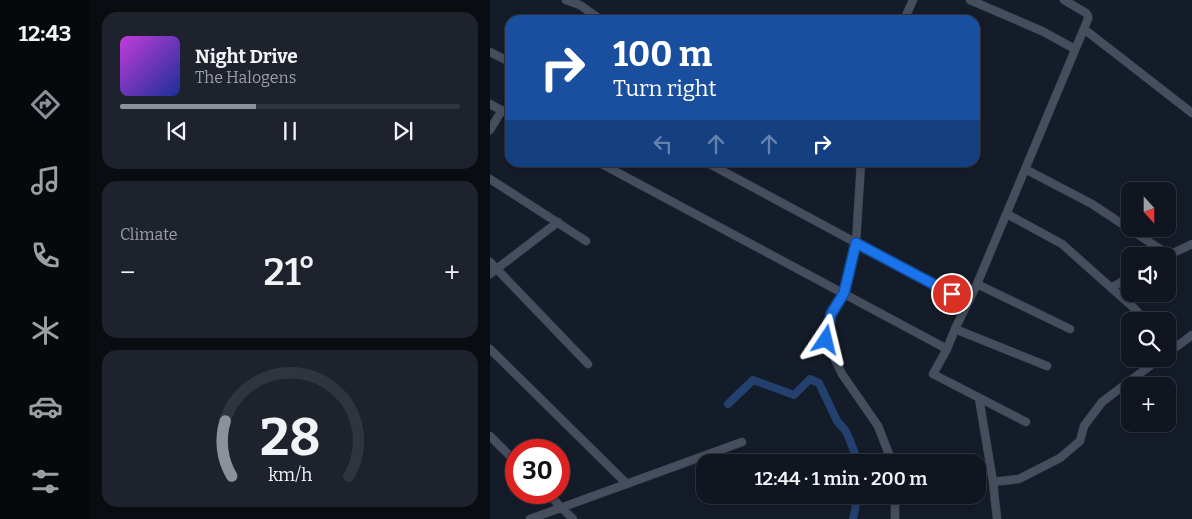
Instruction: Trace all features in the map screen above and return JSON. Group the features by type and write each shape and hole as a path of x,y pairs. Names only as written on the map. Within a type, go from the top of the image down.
{"street":[{"path":"566,0 580,5 594,15"},
{"path":"906,15 913,0"},
{"path":"970,0 1042,31 1075,49"},
{"path":"1026,422 933,374 947,349 977,284 1027,170 1084,29 1088,16 1064,0"},
{"path":"1084,29 1192,113"},
{"path":"490,52 505,60"},
{"path":"490,104 505,112"},
{"path":"490,130 502,110"},
{"path":"607,167 947,349"},
{"path":"715,167 968,303"},
{"path":"861,167 856,243 844,293 831,314 826,340 842,374 878,426 889,454"},
{"path":"1027,170 1092,204 1155,247"},
{"path":"490,179 586,241"},
{"path":"1007,214 1062,244 1138,312"},
{"path":"490,274 558,222"},
{"path":"1176,252 1192,244"},
{"path":"490,262 588,364"},
{"path":"1110,288 1121,282"},
{"path":"977,284 1070,329"},
{"path":"955,329 1047,366"},
{"path":"1176,346 1192,335"},
{"path":"490,349 627,484"},
{"path":"993,482 1020,479 1060,458 1080,441 1084,426 1102,402 1148,367"},
{"path":"979,398 997,519"},
{"path":"490,436 505,451"},
{"path":"530,519 742,442"},
{"path":"558,504 573,519"},
{"path":"895,504 896,519"}],"waterway":[{"path":"728,404 753,380 794,395 810,379 819,383 837,421 845,430 855,454"},
{"path":"853,519 856,504"}],"route":[{"path":"826,340 831,314 844,293 856,243 952,294"}]}
